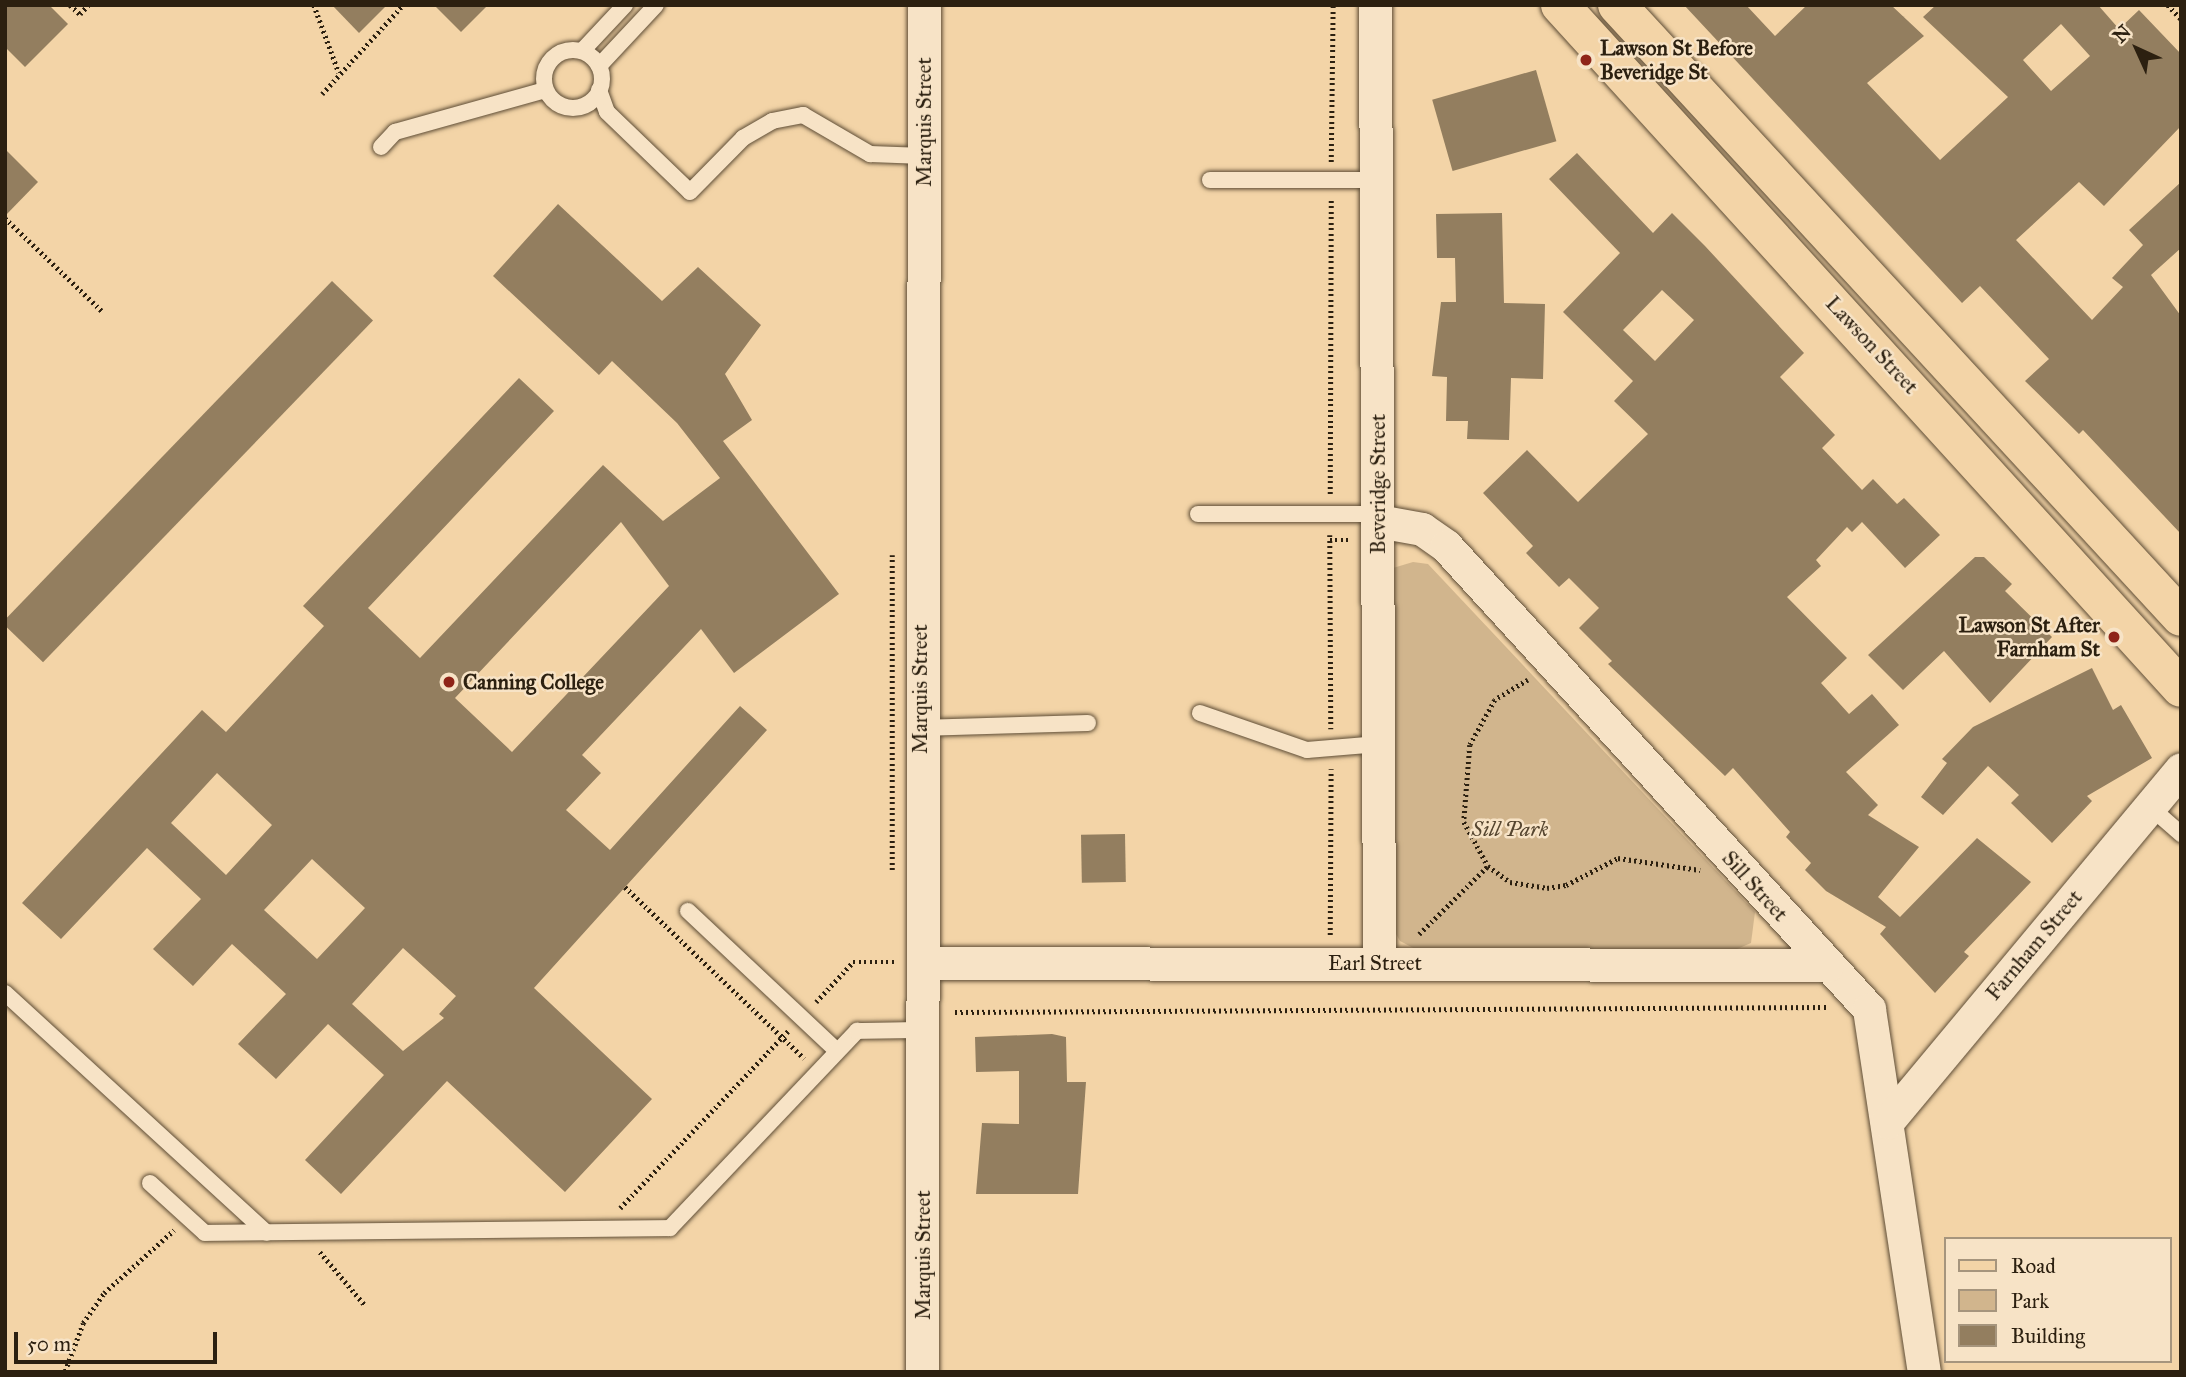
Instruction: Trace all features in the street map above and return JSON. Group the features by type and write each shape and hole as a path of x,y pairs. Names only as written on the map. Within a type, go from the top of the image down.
{"main road":[{"name":"Lawson Street","path":"1560,5 2181,688"},
{"name":"Lawson Street","path":"1617,5 2181,617"}],"street":[{"name":"Marquis Street","path":"922,1372 924,1030 913,962 919,728 924,5"},
{"name":"Beveridge Street","path":"1376,5 1378,180 1371,525 1379,744 1379,962"},
{"name":"Sill Street","path":"1371,525 1422,529 1446,546 1869,1009 1924,1372"},
{"name":"Farnham Street","path":"1888,1122 2181,769"},
{"name":"Earl Street","path":"913,962 1827,965"}],"lane":[{"path":"545,90 551,59 582,51 625,5"},
{"path":"656,5 599,66 599,90 607,112 690,192 743,138 772,121 803,115 870,155 924,156"},
{"path":"582,51 599,66"},
{"path":"545,90 568,108 583,106 607,112"},
{"path":"381,147 395,131 545,90"},
{"path":"583,106 599,90"},
{"path":"1210,180 1378,180"},
{"path":"1198,514 1330,515 1371,525"},
{"path":"1200,713 1307,750 1379,744"},
{"path":"919,728 1088,723"},
{"path":"2149,806 2181,834"},
{"path":"688,911 837,1051"},
{"path":"5,993 267,1233"},
{"path":"150,1183 205,1233 670,1228 857,1031 924,1030"}],"path":[{"path":"70,5 80,14 89,5"},
{"path":"314,5 340,74"},
{"path":"322,94 403,5"},
{"path":"1330,937 1333,5"},
{"path":"2168,5 2181,19"},
{"path":"5,218 102,311"},
{"path":"1330,540 1371,525"},
{"path":"1538,675 1495,700 1470,745 1464,822 1488,866 1510,882 1547,888 1566,885 1618,858 1710,869"},
{"path":"1408,936 1424,932 1488,866"},
{"path":"625,887 818,1071"},
{"path":"616,1212 853,962 913,962"},
{"path":"955,1012 1831,1007"},
{"path":"65,1371 83,1323 104,1293 188,1217"},
{"path":"302,1232 365,1305"}],"green space":[{"name":"Sill Park","path":"1413,562 1428,564 1755,912 1751,943 1737,949 1421,952 1400,941 1388,920 1393,568"}],"building":[{"path":"5,5 49,5 68,24 25,67 5,47"},
{"path":"332,5 387,5 359,33"},
{"path":"434,5 488,5 461,32"},
{"path":"1684,5 1746,5 1775,36 1807,5 1891,5 1924,36 1867,83 1940,160 2008,97 1923,17 1936,5 2098,5 2119,29 2139,10 2181,54 2181,126 2104,206 2079,182 2016,240 2092,320 2123,287 2112,278 2143,245 2129,230 2181,182 2181,248 2151,275 2181,316 2181,534 2083,430 2079,434 2025,381 2049,359 1980,286 1962,303","holes":["2061,24 2090,56 2051,91 2023,60"]},
{"path":"1536,70 1556,141 1453,171 1432,100"},
{"path":"5,149 38,182 5,216"},
{"path":"1577,153 1653,233 1672,213 1804,353 1780,377 1835,435 1822,448 1862,490 1873,479 1897,504 1904,498 1940,535 1905,568 1862,522 1852,532 1847,527 1816,560 1821,566 1787,597 1847,658 1821,683 1849,714 1872,694 1899,725 1846,772 1878,805 1868,815 1919,847 1878,897 1900,917 1977,838 2031,882 1964,952 1969,956 1935,993 1880,934 1886,927 1826,891 1805,870 1811,863 1786,837 1790,832 1733,768 1725,776 1608,664 1612,661 1579,628 1599,608 1569,578 1559,587 1526,553 1533,546 1483,493 1527,450 1578,502 1648,434 1614,401 1633,381 1563,312 1620,253 1549,179","holes":["1662,290 1694,320 1655,361 1623,330"]},
{"path":"558,204 662,301 698,267 761,325 725,374 752,420 723,441 839,594 734,673 701,629 582,755 601,773 566,810 610,850 740,706 767,730 534,988 652,1099 565,1192 447,1081 341,1194 305,1160 384,1075 328,1024 276,1079 238,1044 286,994 232,944 193,986 153,949 201,899 147,848 61,939 22,903 202,710 226,732 324,626 303,606 519,378 554,411 368,608 420,658 603,465 663,521 720,478 677,423 612,361 599,375 493,276","holes":["621,522 669,586 512,752 455,698","217,773 272,825 226,875 171,823","312,859 365,908 317,959 264,910","403,948 456,996 439,1014 444,1018 403,1051 352,1004"]},
{"path":"1502,213 1504,303 1545,304 1543,379 1511,378 1509,440 1467,439 1468,421 1446,421 1447,377 1432,376 1441,302 1456,302 1455,258 1437,258 1436,214"},
{"path":"332,281 373,321 43,662 5,626 5,620"},
{"path":"1975,557 1984,557 2012,584 2005,591 2052,637 1990,703 1944,651 1903,690 1868,655"},
{"path":"2092,668 2113,710 2121,705 2152,758 2087,796 2092,801 2052,843 2011,803 2019,795 1988,766 1943,815 1921,797 1947,763 1942,759 1973,727"},
{"path":"1125,834 1126,882 1082,883 1081,835"},
{"path":"1052,1034 1066,1037 1067,1082 1086,1082 1078,1194 976,1194 982,1123 1019,1124 1019,1071 976,1072 975,1037"}],"place":[{"name":"Lawson St Before Beveridge St","path":"1586,60"},
{"name":"Lawson St After Farnham St","path":"2114,637"},
{"name":"Canning College","path":"449,682"}]}
